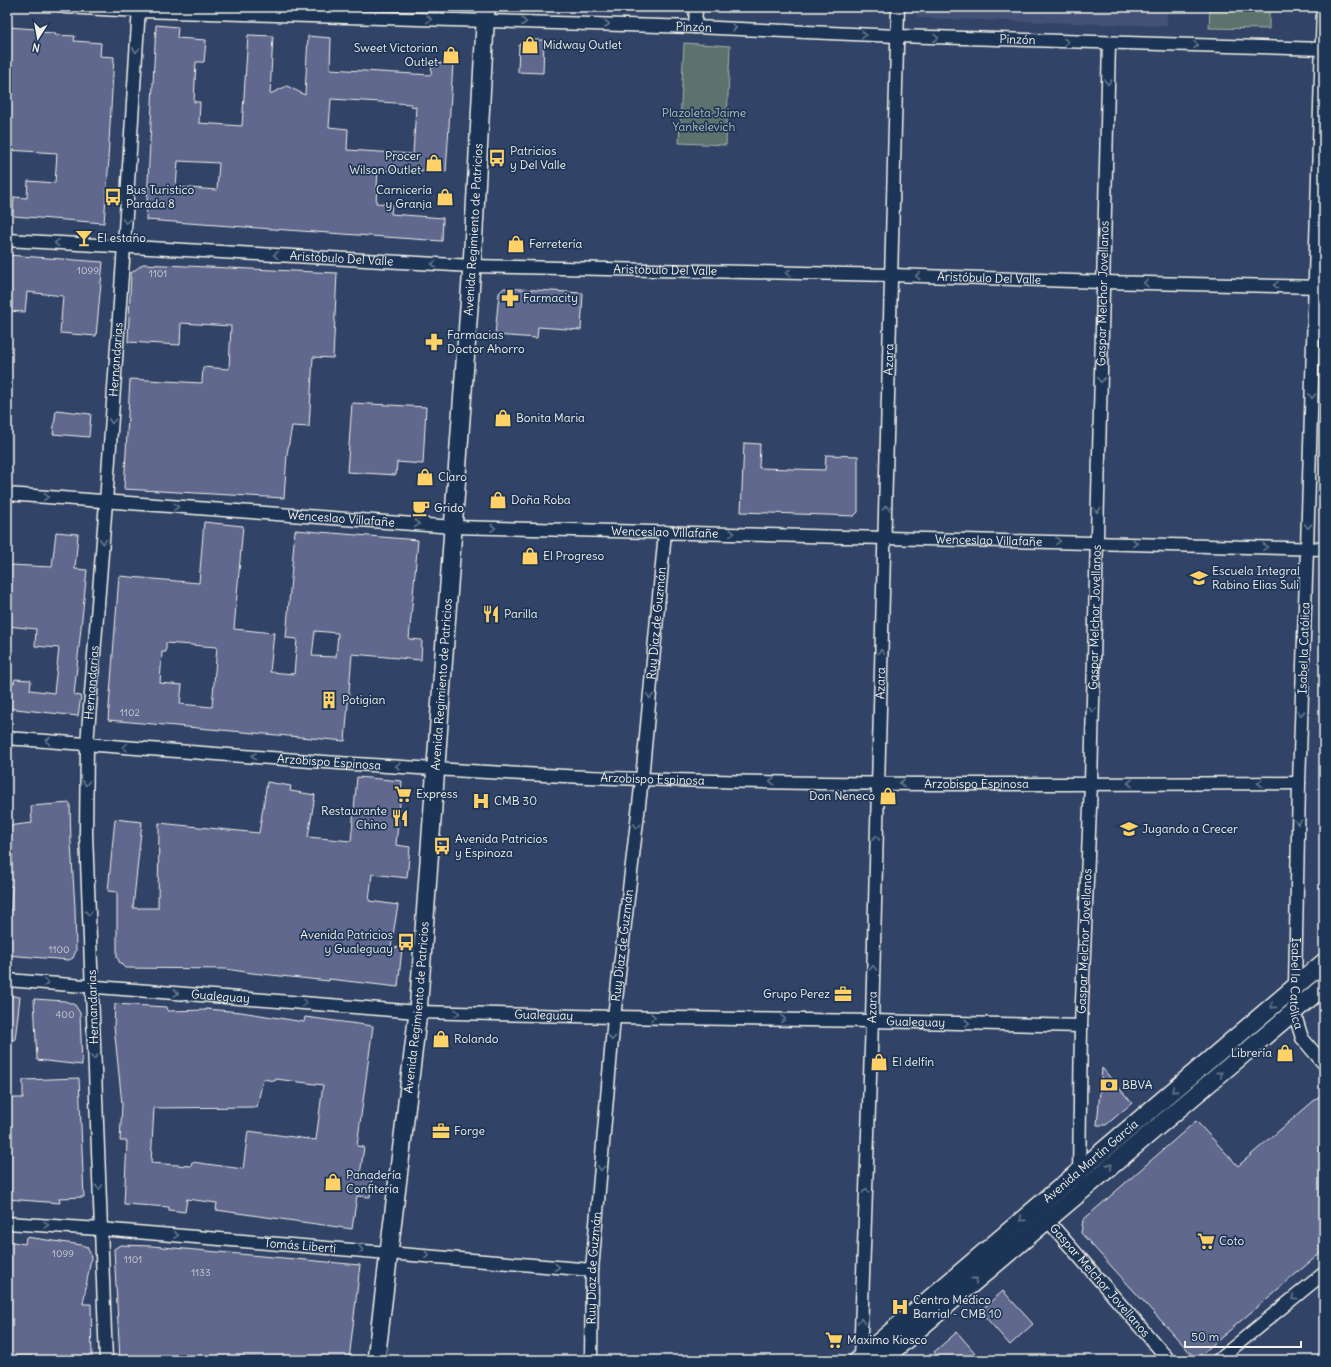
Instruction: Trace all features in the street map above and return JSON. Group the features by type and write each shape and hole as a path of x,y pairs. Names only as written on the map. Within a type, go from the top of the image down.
{"main road":[{"name":"Avenida Regimiento de Patricios","path":"376,1360 418,1012 437,769 472,266 486,14"},
{"name":"Avenida Martín García","path":"882,1360 1042,1213 1078,1172 1324,962"},
{"name":"Avenida Martín García","path":"859,1360 1042,1213 1080,1191 1324,986"}],"street":[{"name":"Pinzón","path":"64,7 486,14 695,27 897,36 1323,49"},
{"path":"695,27 696,7"},
{"name":"Azara","path":"859,1360 872,1020 898,7"},
{"name":"Isabel la Católica","path":"1323,7 1319,286 1307,548 1299,783 1294,1012 1302,1038 1324,1064"},
{"name":"Hernandarias","path":"106,1360 100,1229 86,812 87,744 106,502 139,9"},
{"name":"Gaspar Melchor Jovellanos","path":"1080,1191 1078,1172 1081,1026 1091,784 1109,43"},
{"name":"Aristóbulo Del Valle","path":"7,240 472,266 1319,286"},
{"name":"Wenceslao Villafañe","path":"7,494 454,527 1096,542 1324,549"},
{"name":"Ruy Díaz de Guzmán","path":"591,1360 592,1270 614,1017 642,779 665,532"},
{"name":"Arzobispo Espinosa","path":"7,738 437,769 642,779 878,783 1299,783"},
{"name":"Gualeguay","path":"7,980 418,1012 614,1017 872,1020 1081,1026"},
{"name":"Gaspar Melchor Jovellanos","path":"1042,1213 1169,1360"},
{"name":"Tomás Liberti","path":"7,1223 388,1252 592,1270"},
{"path":"1218,1360 1324,1273"}],"shaded area":[{"path":"918,7 1167,7 1167,26 917,18"},
{"path":"1324,784 1324,820 1320,821 1321,785"}],"green space":[{"path":"1210,7 1219,7 1219,10 1240,10 1240,7 1269,7 1269,29 1209,28"},
{"name":"Plazoleta Jaime Yankelevich","path":"684,43 730,46 726,145 679,143"}],"building":[{"path":"156,25 178,27 177,38 206,40 204,62 196,62 194,102 200,102 199,123 242,126 248,35 273,36 270,94 287,86 305,95 308,36 331,38 330,69 431,75 432,63 453,64 446,172 421,170 421,173 378,170 376,203 392,204 391,214 443,218 442,241 146,220","holes":["331,99 412,104 411,106 416,107 413,154 347,150 348,129 329,127","178,161 219,163 217,190 176,187"]},
{"path":"7,27 36,29 36,32 75,36 74,41 101,43 100,56 114,57 104,223 13,216 14,197 27,198 28,181 55,183 57,153 7,150"},
{"path":"524,40 544,40 543,73 518,72 519,45"},
{"path":"7,255 103,262 96,336 60,333 63,296 27,292 25,312 7,311"},
{"path":"143,264 337,273 333,358 313,357 309,427 292,426 287,454 284,498 124,489 130,379 202,383 203,367 229,369 231,326 181,323 180,345 128,342 131,273"},
{"path":"504,288 583,293 581,330 538,327 537,338 495,335 499,293"},
{"path":"352,403 426,407 423,464 397,462 396,475 347,472"},
{"path":"56,410 91,414 89,437 53,434"},
{"path":"744,443 760,444 759,468 825,470 826,455 858,456 858,512 854,516 741,512"},
{"path":"204,522 243,526 234,629 274,633 270,672 294,674 297,639 286,638 295,530 418,540 409,639 422,640 421,660 352,654 345,741 108,720 119,576 199,583","holes":["315,631 338,633 336,657 312,656","166,643 217,647 212,707 180,704 182,685 160,683 162,652 166,652"]},
{"path":"56,532 78,534 75,569 87,570 74,695 81,696 78,716 7,708 7,683 14,683 15,679 31,680 30,690 54,693 59,648 35,646 36,629 7,626 7,567 10,567 10,565 52,567"},
{"path":"357,777 402,781 396,845 410,847 407,878 372,874 369,901 398,905 391,947 402,948 398,987 329,979 329,981 252,973 226,969 125,968 120,963 117,957 117,892 108,891 115,819 142,822 133,908 158,908 159,823 259,833 267,782 291,786 290,791 315,795 308,837 351,841"},
{"path":"70,803 76,951 73,958 69,960 7,955 7,921 10,922 12,886 7,886 7,826 32,823 31,806"},
{"path":"7,995 20,997 15,1040 7,1039"},
{"path":"34,999 65,1001 75,1005 80,1013 82,1065 37,1060"},
{"path":"115,1004 167,1007 168,1011 206,1009 241,1012 304,1022 305,1017 373,1026 357,1146 364,1147 360,1175 372,1177 370,1197 357,1196 352,1229 216,1210 217,1203 187,1199 185,1212 169,1210 169,1207 124,1204 127,1141 120,1141 122,1104 114,1026","holes":["263,1079 275,1081 276,1079 323,1085 316,1140 248,1131 243,1169 192,1162 191,1166 151,1163 154,1108 257,1107"]},
{"name":"BBVA","path":"1102,1068 1132,1103 1106,1125 1097,1125"},
{"path":"79,1078 84,1197 59,1198 60,1203 7,1199 7,1098 23,1098 23,1080"},
{"name":"Coto","path":"1324,1092 1324,1250 1196,1359 1081,1233 1083,1220 1196,1121 1238,1166"},
{"path":"26,1237 87,1247 91,1258 83,1304 91,1304 92,1360 76,1360 76,1358 31,1358 31,1356 7,1356 7,1241 25,1244"},
{"path":"120,1245 152,1246 360,1265 349,1360 277,1360 238,1357 238,1360 120,1360 114,1249"},
{"path":"1003,1291 1033,1324 1010,1345 980,1311"},
{"path":"957,1332 981,1360 941,1360 934,1352"}],"place":[{"name":"Midway Outlet","path":"530,45"},
{"name":"Sweet Victorian Outlet","path":"451,55"},
{"name":"Patricios y Del Valle","path":"497,158"},
{"name":"Procer Wilson Outlet","path":"434,163"},
{"name":"Bus Turistico Parada 8","path":"113,197"},
{"name":"Carnicería y Granja","path":"445,197"},
{"name":"El estaño","path":"84,238"},
{"name":"Ferretería","path":"516,244"},
{"name":"Farmacity","path":"510,298"},
{"name":"Farmacias Doctor Ahorro","path":"434,342"},
{"name":"Bonita Maria","path":"503,418"},
{"name":"Claro","path":"425,477"},
{"name":"Doña Roba","path":"498,500"},
{"name":"Grido","path":"421,508"},
{"name":"El Progreso","path":"530,556"},
{"name":"Escuela Integral Rabino Elias Suli","path":"1199,578"},
{"name":"Parilla","path":"491,614"},
{"name":"Potigian","path":"329,700"},
{"name":"Express","path":"403,794"},
{"name":"Don Neneco","path":"888,796"},
{"name":"CMB 30","path":"481,801"},
{"name":"Restaurante Chino","path":"400,818"},
{"name":"Jugando a Crecer","path":"1129,829"},
{"name":"Avenida Patricios y Espinoza","path":"442,846"},
{"name":"Avenida Patricios y Gualeguay","path":"406,942"},
{"name":"Grupo Perez","path":"843,994"},
{"name":"Rolando","path":"441,1039"},
{"name":"Librería","path":"1285,1053"},
{"name":"El delfín","path":"879,1062"},
{"name":"BBVA","path":"1109,1085"},
{"name":"Forge","path":"441,1131"},
{"name":"Panadería Confitería","path":"333,1182"},
{"name":"Coto","path":"1206,1241"},
{"name":"Centro Médico Barrial - CMB 10","path":"900,1307"},
{"name":"Maximo Kiosco","path":"834,1340"}]}
